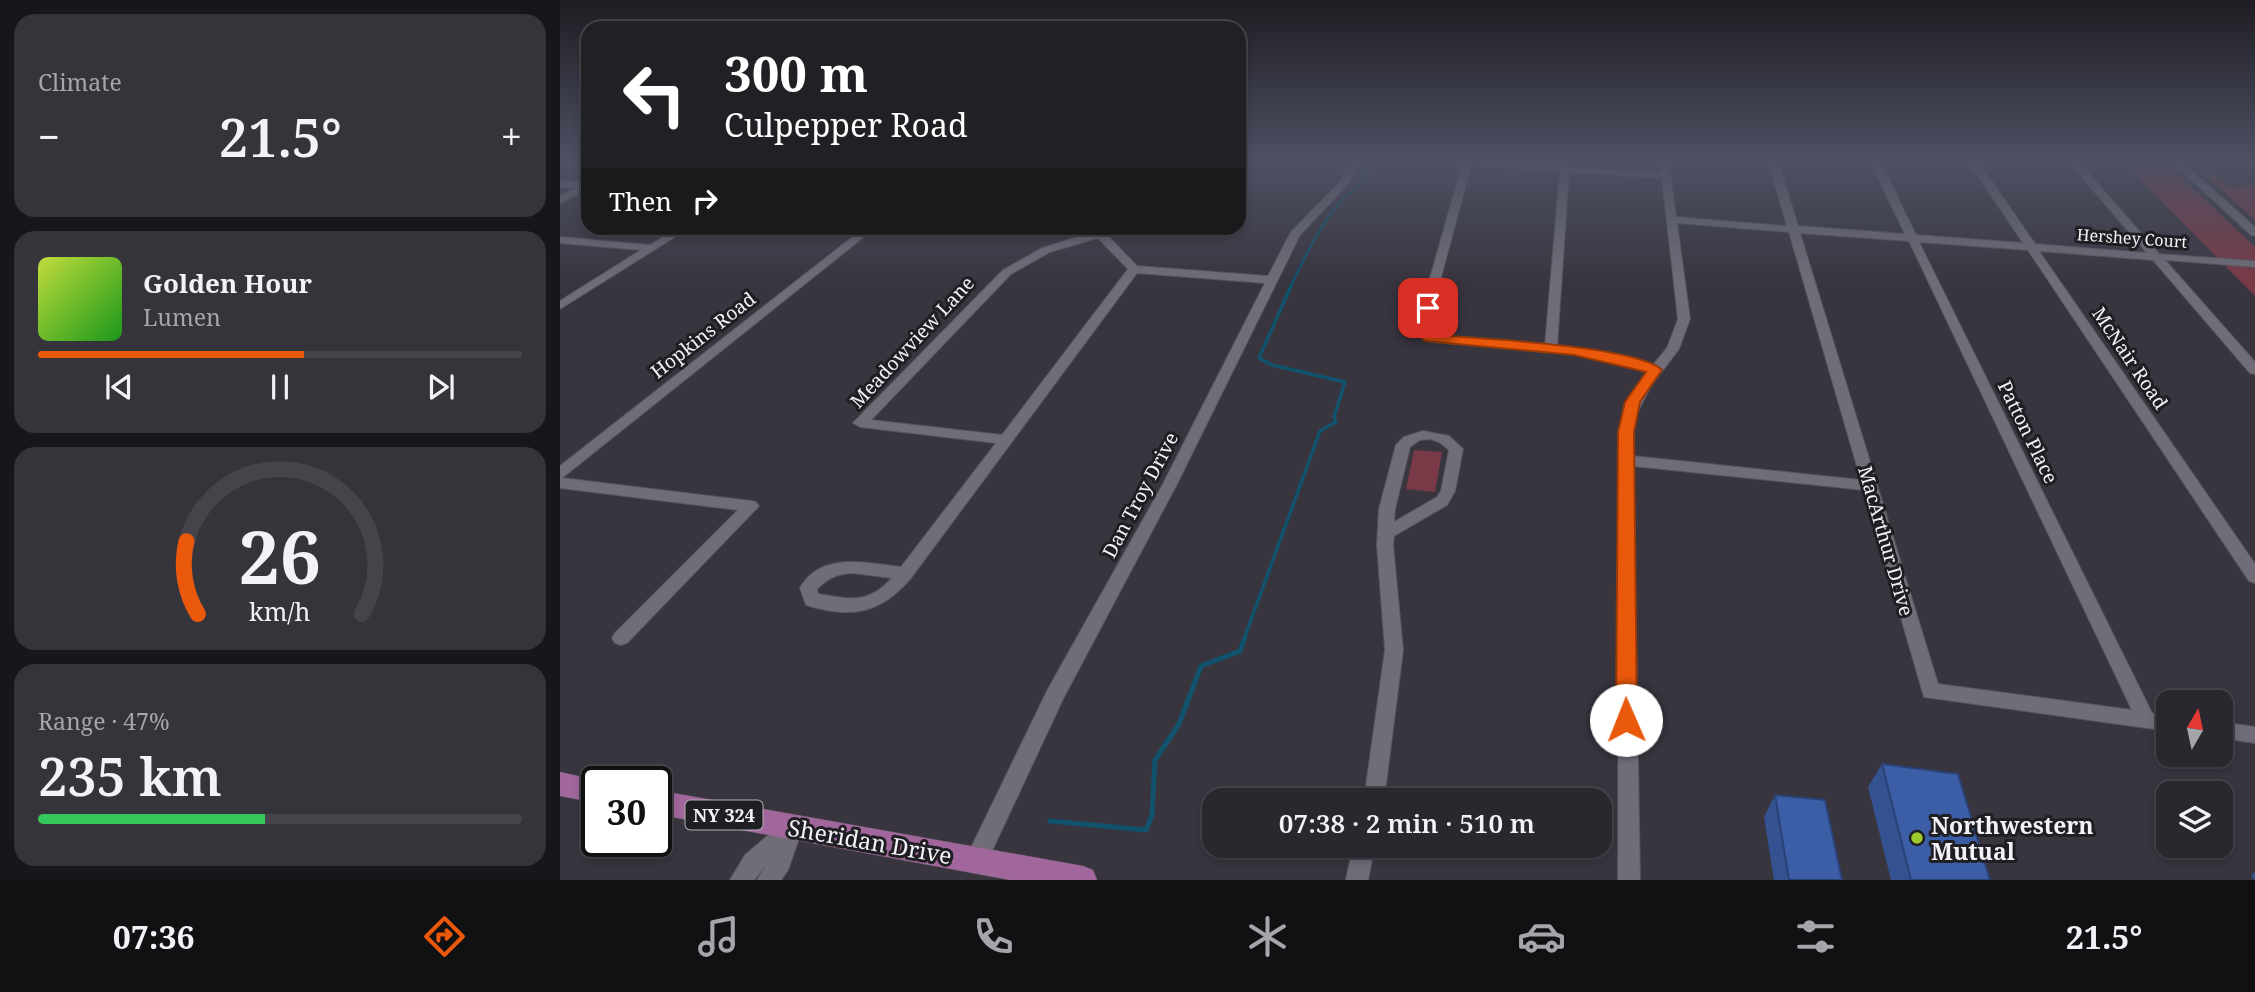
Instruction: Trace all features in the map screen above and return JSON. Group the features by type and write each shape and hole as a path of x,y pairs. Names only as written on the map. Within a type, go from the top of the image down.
{"main road":[{"path":"560,784 581,788"},
{"name":"Sheridan Drive","path":"672,805 1083,880"}],"street":[{"name":"Dan Troy Drive","path":"976,861 1055,695 1170,484 1300,225 1325,202"},
{"path":"1456,202 1421,331 1430,338 1610,357 1655,370"},
{"path":"1552,349 1562,202"},
{"path":"1629,880 1627,425 1632,402 1678,341 1684,319 1670,202"},
{"name":"MacArthur Drive","path":"1785,202 1931,691 2156,721"},
{"name":"Patton Place","path":"1895,202 2146,720"},
{"name":"McNair Road","path":"2001,202 2255,577"},
{"path":"2109,202 2255,370"},
{"path":"2221,202 2255,233"},
{"name":"Hershey Court","path":"1672,220 2255,264"},
{"path":"560,306 672,235"},
{"name":"Hopkins Road","path":"560,474 861,235"},
{"name":"Meadowview Lane","path":"1006,440 860,423 1007,272 1046,250 1084,235"},
{"path":"1102,235 1134,269 1271,280"},
{"path":"560,240 651,248"},
{"path":"905,574 839,566 820,573 808,588 812,600 863,607 886,598 905,574 1134,269"},
{"path":"1376,788 1394,650 1385,544 1387,509 1403,445 1409,439 1428,435 1450,442 1456,449 1448,491 1442,501 1387,533 1385,544"},
{"path":"1626,460 1870,486"},
{"path":"560,484 751,506 621,638"},
{"path":"2233,732 2255,735"},
{"path":"741,880 753,862 793,827"},
{"path":"768,880 780,863 793,827"},
{"path":"1357,880 1361,858"}],"shaded area":[{"path":"2162,202 2207,202 2255,247 2255,296"},
{"path":"2235,202 2255,202 2255,220"},
{"path":"1414,450 1442,452 1435,492 1406,489"}],"building":[{"path":"1882,764 1958,774 1990,880 1911,880"},
{"path":"1775,795 1825,800 1842,880 1789,880"}],"waterway":[{"path":"1290,288 1305,256 1341,202"},
{"path":"1244,639 1320,431 1336,422 1334,417 1345,382 1272,365 1259,358 1291,286"},
{"path":"1050,821 1146,830 1152,815 1155,760 1179,724 1201,666 1240,651 1245,637"}],"place":[{"name":"Northwestern Mutual","path":"1917,838"}],"route":[{"path":"1428,308 1421,331 1430,338 1574,351 1622,359 1655,370 1632,402 1626,432 1626,720"}]}
